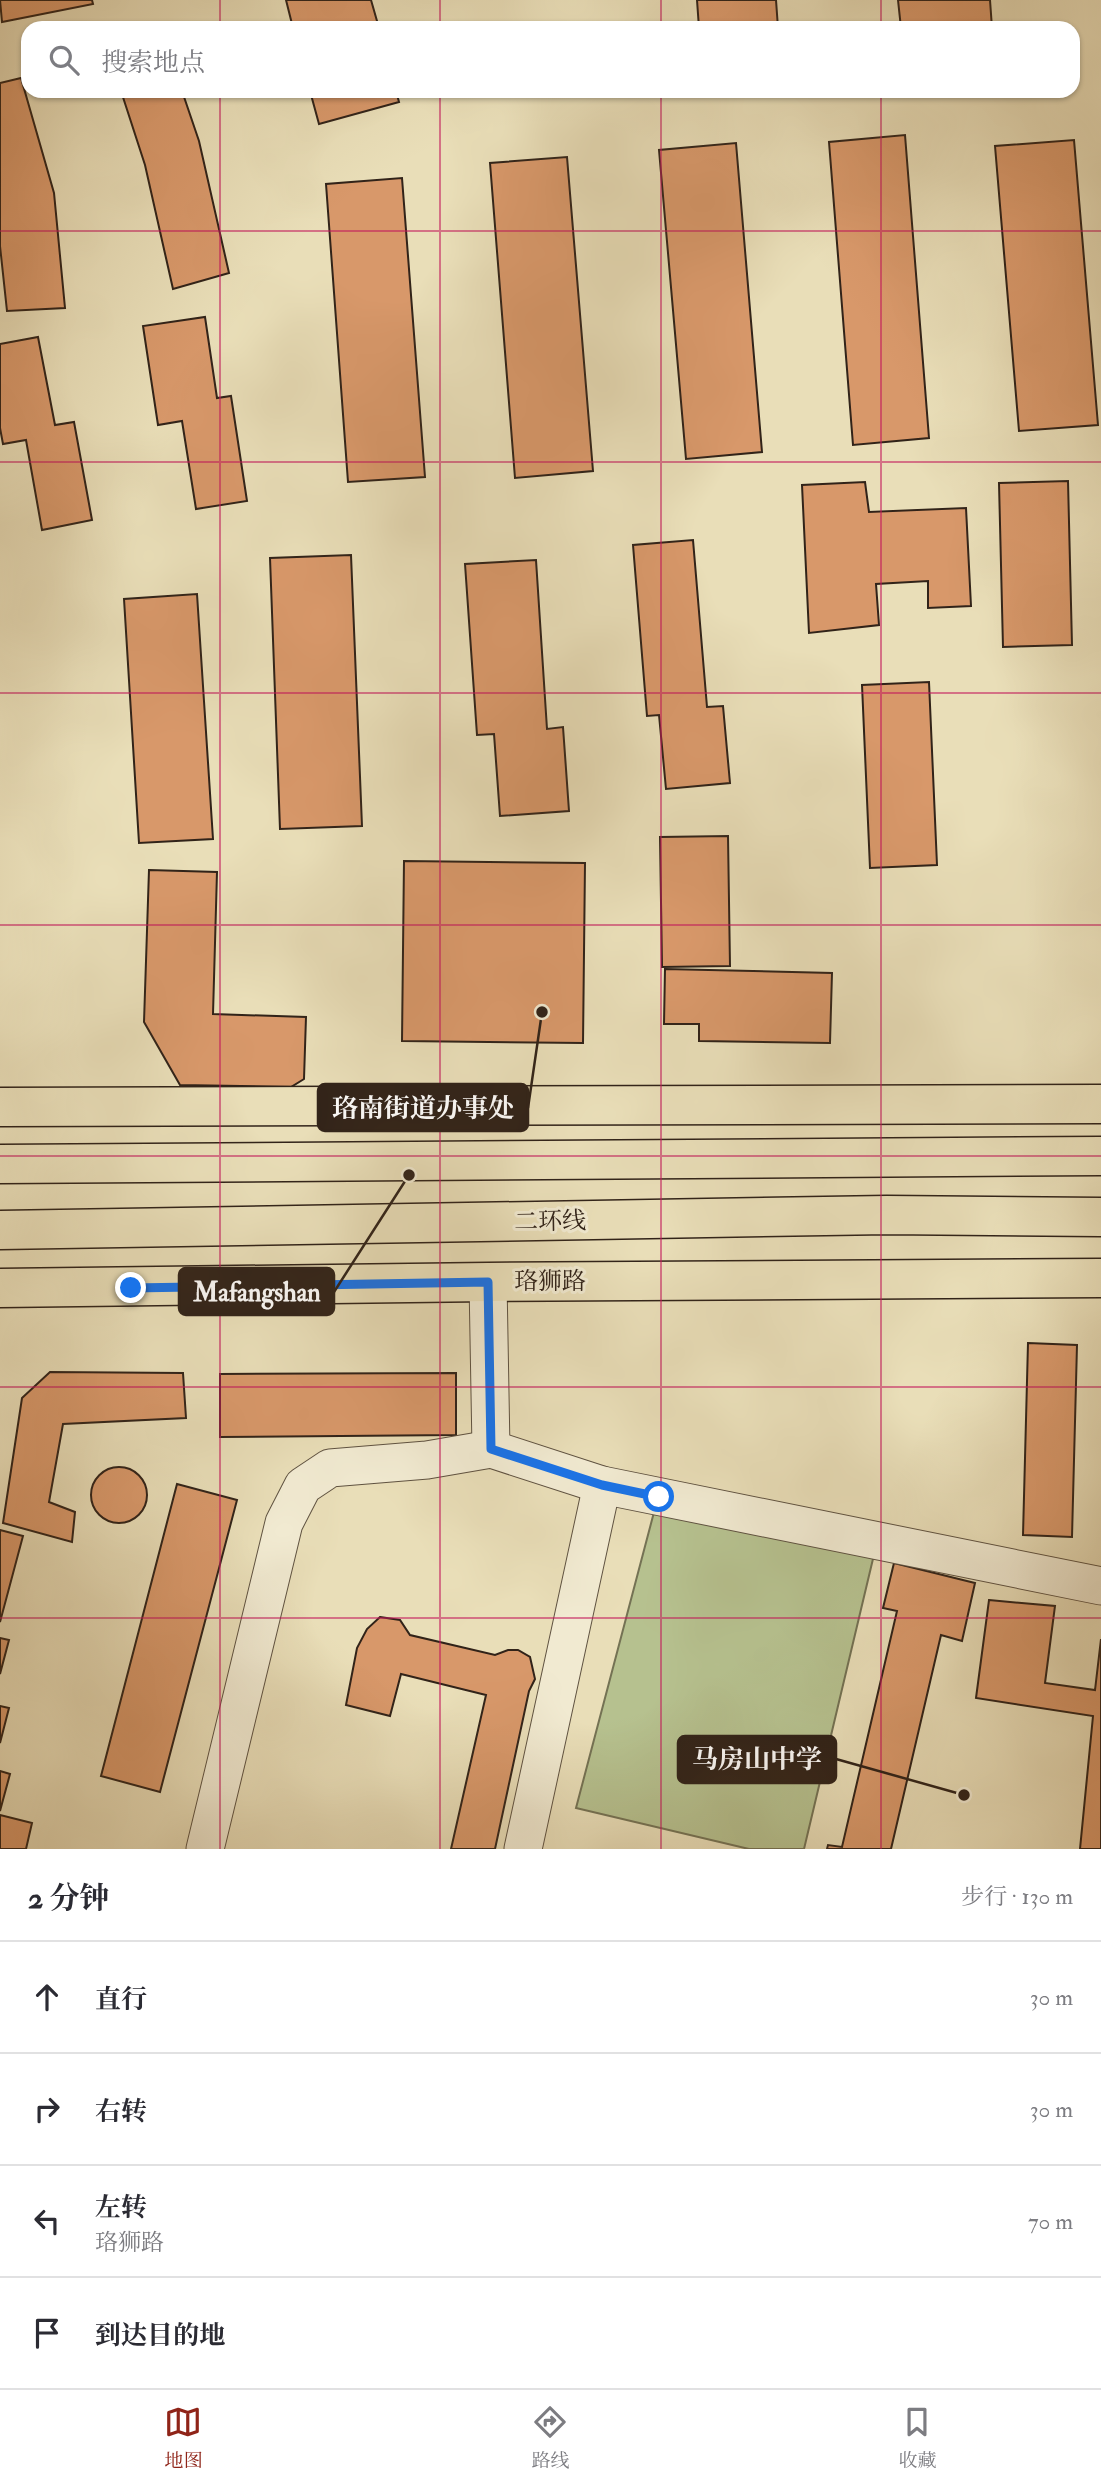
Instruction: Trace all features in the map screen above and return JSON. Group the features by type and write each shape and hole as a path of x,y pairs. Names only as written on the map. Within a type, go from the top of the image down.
{"main road":[{"path":"0,1107 1101,1104"},
{"path":"0,1164 1101,1156"},
{"name":"二环线","path":"0,1230 887,1215 1101,1217"},
{"name":"珞狮路","path":"0,1288 1101,1278"}],"lane":[{"path":"488,1282 491,1449"},
{"path":"205,1849 284,1523 303,1486 330,1468 427,1460 491,1449 602,1485 1101,1586"},
{"path":"532,1847 602,1485"}],"green space":[{"path":"658,1497 877,1542 804,1849 749,1849 576,1808"}],"building":[{"path":"0,0 92,0 93,4 2,22"},
{"path":"286,0 371,0 377,21 291,21"},
{"path":"697,0 776,0 778,21 698,21"},
{"path":"898,0 990,0 992,21 900,21"},
{"path":"21,78 21,98 27,98 54,193 65,308 7,311 0,246 0,83"},
{"path":"123,98 184,98 199,141 229,273 173,289 145,165"},
{"path":"312,98 398,98 399,102 319,124"},
{"path":"905,135 929,438 853,445 829,142"},
{"path":"1074,140 1098,425 1019,431 995,146"},
{"path":"736,143 762,452 686,459 659,150"},
{"path":"567,157 593,471 515,478 490,163"},
{"path":"402,178 425,477 348,482 326,184"},
{"path":"205,317 217,398 231,396 247,501 196,509 182,421 158,425 143,326"},
{"path":"38,337 55,425 74,422 92,520 42,530 26,440 3,444 0,428 0,344"},
{"path":"1068,481 1072,645 1003,647 999,483"},
{"path":"865,482 869,512 966,508 971,606 928,608 928,581 876,584 879,625 809,633 802,485"},
{"path":"693,540 707,707 723,706 730,783 666,789 659,715 647,716 633,545"},
{"path":"351,555 362,826 280,829 270,558"},
{"path":"536,560 547,729 563,727 569,811 500,816 494,734 477,735 465,564"},
{"path":"197,594 213,839 139,843 124,599"},
{"path":"929,682 937,865 870,868 862,685"},
{"path":"728,836 730,966 662,967 660,837"},
{"path":"404,861 585,863 583,1043 402,1041"},
{"path":"149,870 217,872 213,1014 306,1017 304,1079 291,1087 180,1085 144,1022"},
{"path":"665,969 832,973 830,1043 699,1041 699,1024 664,1024"},
{"path":"1028,1343 1077,1345 1072,1537 1023,1535"},
{"path":"50,1372 183,1373 186,1418 63,1424 49,1502 75,1512 72,1542 3,1523 22,1398"},
{"path":"456,1373 456,1435 220,1437 220,1374"},
{"path":"119,1467 130,1469 139,1475 145,1484 145,1506 139,1515 130,1521 119,1523 108,1521 99,1515 93,1506 91,1495 93,1484 99,1475 108,1469"},
{"path":"177,1484 237,1500 160,1792 101,1776"},
{"path":"0,1530 23,1536 0,1622"},
{"path":"894,1563 975,1583 962,1641 941,1635 891,1849 827,1849 828,1845 842,1847 897,1611 883,1608"},
{"path":"989,1600 1055,1606 1045,1683 1095,1690 1101,1639 1101,1849 1080,1849 1093,1716 976,1698"},
{"path":"380,1617 400,1620 410,1635 495,1655 508,1650 518,1650 530,1657 535,1679 529,1691 495,1849 451,1849 486,1695 401,1674 390,1716 346,1705 357,1648 367,1629"},
{"path":"0,1638 9,1640 0,1674"},
{"path":"0,1706 9,1708 0,1743"},
{"path":"0,1771 10,1774 0,1811"},
{"path":"0,1815 32,1823 26,1849 0,1849"}],"place":[{"name":"珞南街道办事处","path":"542,1012"},
{"name":"Mafangshan","path":"409,1175"},
{"name":"马房山中学","path":"964,1795"}],"route":[{"path":"131,1288 488,1282 491,1449 602,1485 659,1497"}]}
